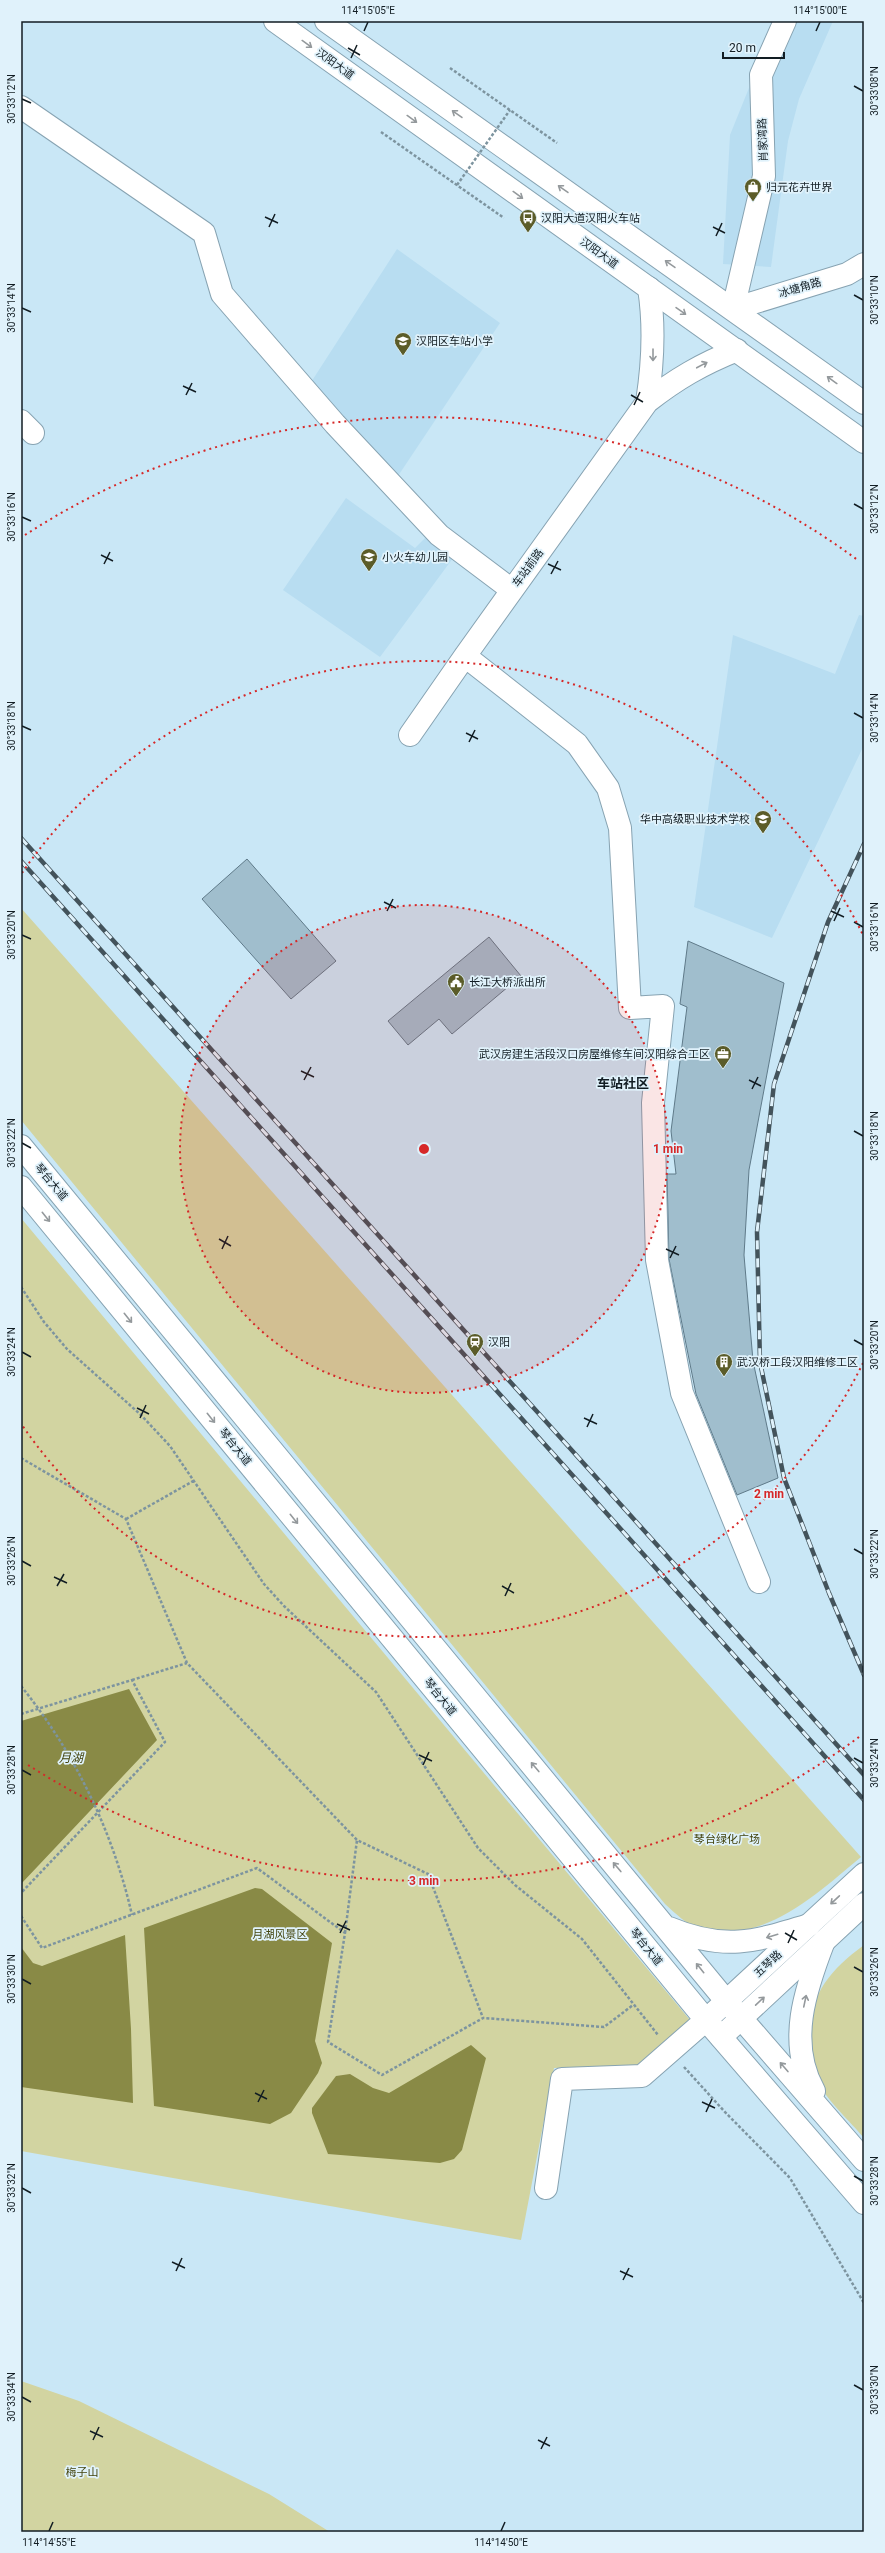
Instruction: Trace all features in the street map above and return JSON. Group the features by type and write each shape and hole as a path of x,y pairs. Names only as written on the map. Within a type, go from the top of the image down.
{"main road":[{"name":"汉阳大道","path":"275,21 864,442"},
{"path":"326,21 864,402"},
{"name":"肖家湾路","path":"733,309 764,176 761,75 786,21"},
{"path":"21,107 204,233 222,294 336,424 439,534 512,590"},
{"name":"冰塘角路","path":"733,309 847,274 864,264"},
{"path":"647,402 653,361 653,314 649,288"},
{"path":"647,402 676,379 709,361 737,350"},
{"name":"车站前路","path":"410,735 647,402"},
{"path":"465,656 577,744 608,788 620,828 630,1008 663,1006 653,1103 657,1260 682,1393 759,1582"},
{"name":"琴台大道","path":"21,1146 727,2002 864,2160"},
{"name":"琴台大道","path":"21,1187 706,2020 864,2203"},
{"name":"五琴路","path":"546,2188 562,2079 642,2076 727,2002 864,1874"},
{"name":"五琴路","path":"721,2037 864,1904"},
{"path":"667,1928 700,1940 730,1943 765,1938 809,1925"},
{"path":"824,1941 805,1999 800,2024 799,2045 803,2068 827,2117"}],"path":[{"path":"450,68 557,143"},
{"path":"457,185 510,110"},
{"path":"381,132 504,218"},
{"path":"21,1287 44,1322 67,1349 161,1436 195,1480 264,1584 284,1606 376,1692 478,1848 515,1885 582,1939 670,2051 724,2111 790,2178 864,2303"},
{"path":"21,1458 126,1519 187,1663 357,1840 428,1874 484,2018"},
{"path":"126,1519 195,1480"},
{"path":"21,1714 187,1663"},
{"path":"21,1893 165,1742 132,1680"},
{"path":"21,1686 43,1714 98,1812 125,1881 132,1915"},
{"path":"357,1840 328,2042 382,2075 484,2018 604,2027 633,2005"},
{"path":"21,1916 42,1948 257,1868 345,1932"}],"shaded area":[{"name":"归元花卉世界","path":"776,21 833,21 799,99 788,141 771,267 723,264 730,135"},
{"name":"汉阳区车站小学","path":"397,249 500,323 392,485 306,390"},
{"name":"小火车幼儿园","path":"346,498 415,548 428,535 456,554 380,657 283,590"},
{"name":"华中高级职业技术学校","path":"859,615 864,616 864,745 772,938 694,907 733,635 835,674"}],"green space":[{"name":"琴台绿化广场","path":"21,908 861,1857 808,1900 788,1913 767,1923 745,1930 723,1932 700,1929 686,1922 665,1904 21,1120"},
{"name":"月湖风景区","path":"21,1218 690,2020 637,2065 554,2068 521,2240 21,2151"},
{"path":"864,1945 864,2138 832,2103 821,2088 816,2075 813,2056 811,2021 819,1992 827,1980 837,1968"},
{"name":"梅子山","path":"21,2381 79,2401 269,2494 330,2532 21,2532"}],"water":[{"name":"月湖","path":"129,1689 157,1740 21,1884 21,1721"},
{"path":"255,1888 262,1889 332,1943 315,2041 322,2063 318,2073 291,2113 270,2124 154,2106 144,1928"},
{"path":"125,1935 131,2029 133,2103 21,2087 21,1947 33,1963 42,1966"},
{"path":"471,2045 486,2058 462,2150 454,2159 440,2163 328,2154 312,2113 312,2108 336,2076 350,2074 373,2088 389,2093"}],"building":[{"path":"247,859 336,961 291,999 202,899"},
{"name":"长江大桥派出所","path":"489,937 521,976 452,1034 439,1019 408,1045 388,1021"},
{"name":"武汉房建生活段汉口房屋维修车间汉阳综合工区","path":"688,941 784,983 749,1170 744,1255 753,1361 778,1478 737,1495 696,1394 669,1259 667,1174 676,1174 671,1131 687,1007 680,1004"}],"railway":[{"path":"21,838 864,1775"},
{"path":"864,844 828,922 774,1084 757,1232 760,1362 784,1478 829,1593 864,1675"},
{"path":"21,861 864,1800"}],"place":[{"name":"归元花卉世界","path":"753,202"},
{"name":"汉阳大道汉阳火车站","path":"528,233"},
{"name":"汉阳区车站小学","path":"403,356"},
{"name":"小火车幼儿园","path":"369,572"},
{"name":"华中高级职业技术学校","path":"763,834"},
{"name":"长江大桥派出所","path":"456,997"},
{"name":"武汉房建生活段汉口房屋维修车间汉阳综合工区","path":"723,1069"},
{"name":"汉阳","path":"475,1357"},
{"name":"武汉桥工段汉阳维修工区","path":"724,1377"}],"district":[{"name":"车站社区","path":"623,1083"}]}
